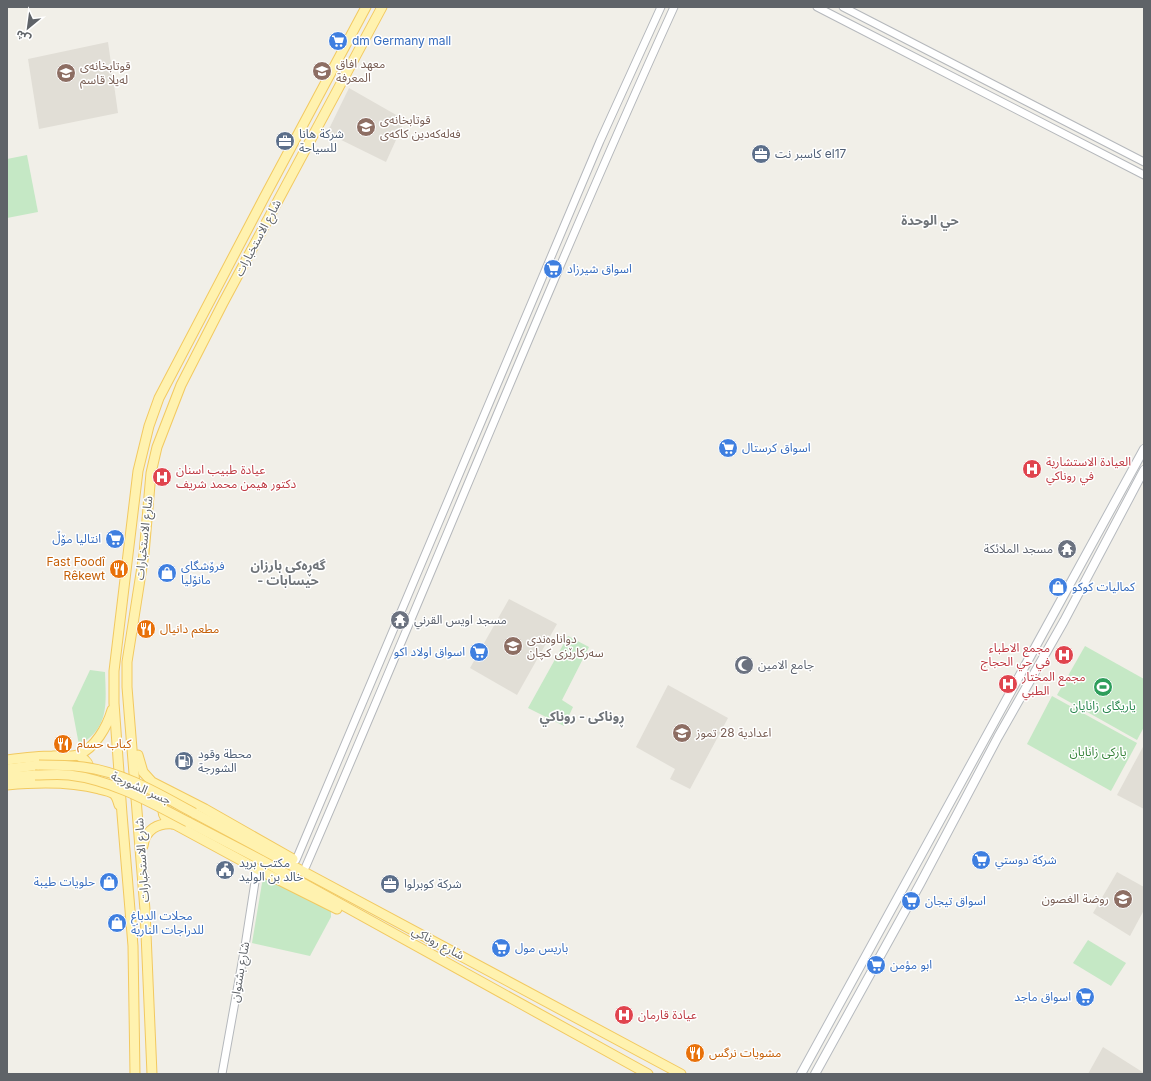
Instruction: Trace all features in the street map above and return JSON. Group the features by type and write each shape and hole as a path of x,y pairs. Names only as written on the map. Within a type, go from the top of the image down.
{"main road":[{"name":"شارع الاستخبارات","path":"135,1074 133,946 114,703 114,671 138,471 149,426 159,398 254,215 366,7"},
{"name":"شارع الاستخبارات","path":"152,1074 142,859 126,662 144,554 150,473 157,447 181,385 223,303 382,7"},
{"path":"801,1074 1144,449"},
{"path":"815,1074 1064,621 1144,470"},
{"path":"138,471 150,473"},
{"path":"1015,685 1025,690"},
{"path":"77,755 95,742 104,731 109,722 114,703"},
{"path":"131,731 140,765 146,777 152,782 205,809 296,860 342,887 354,898"},
{"path":"7,760 29,757 77,755 86,760 89,766 87,778 82,781 68,783 25,783 7,785"},
{"name":"جسر الشورجة","path":"7,769 39,765 79,766 104,771 141,785 194,813"},
{"name":"جسر الشورجة","path":"7,777 68,775 108,784 145,800 188,822"},
{"path":"68,783 95,788 113,794 118,801 122,814"},
{"path":"172,792 165,799 162,809 166,818 174,824 257,869 339,910 372,921"},
{"name":"شارع روناكي","path":"194,813 681,1074"},
{"name":"شارع روناكي","path":"188,822 261,860 648,1074"},
{"path":"142,859 143,842 149,832 157,825 166,823 174,824"},
{"path":"461,971 468,959"}],"street":[{"path":"296,860 536,292 661,7"},
{"path":"306,866 438,557 547,296 674,7"},
{"path":"817,7 1144,175"},
{"path":"843,7 1144,162"},
{"path":"536,292 547,296"},
{"name":"شارع بشتوان","path":"222,1074 257,869"}],"shaded area":[{"path":"108,42 118,113 39,129 28,59"},
{"name":"قوتابخانەی فەلەکەدین کاکەی","path":"349,88 405,120 386,162 327,133"},
{"name":"دواناوەندى سەركارێزى كچان","path":"509,599 557,624 517,695 470,668"},
{"name":"اعدادية 28 تموز","path":"668,685 728,718 690,789 670,779 675,769 636,747"},
{"path":"1144,745 1144,809 1117,795"},
{"name":"روضة الغصون","path":"1117,872 1144,887 1144,910 1130,936 1093,913"},
{"path":"1103,1047 1144,1073 1144,1074 1088,1074"}],"green space":[{"path":"27,155 38,212 7,218 7,159"},
{"path":"568,636 589,647 562,700 573,707 564,726 528,708"},
{"name":"یاریگای زانایان","path":"1085,646 1144,679 1144,727 1137,740 1057,695"},
{"path":"90,670 105,672 106,694 104,714 96,731 79,745 72,708"},
{"name":"پارکی زانایان","path":"1052,696 1137,743 1111,791 1027,744"},
{"path":"265,879 268,879 331,911 331,917 310,956 252,943 262,883"},
{"path":"1088,940 1126,963 1111,986 1073,963"}],"place":[{"name":"dm Germany mall","path":"338,41"},
{"name":"معهد افاق المعرفة","path":"322,71"},
{"name":"قوتابخانەی لەیلا قاسم","path":"66,73"},
{"name":"قوتابخانەی فەلەکەدین کاکەی","path":"366,127"},
{"name":"شركة هانا للسياحة","path":"285,141"},
{"name":"كاسبر نت el17","path":"761,154"},
{"name":"اسواق شيرزاد","path":"553,269"},
{"name":"اسواق كرستال","path":"728,448"},
{"name":"العيادة الاستشارية في روناكي","path":"1032,469"},
{"name":"عيادة طبيب اسنان دكتور هيمن محمد شريف","path":"162,477"},
{"name":"انتالیا مۆڵ","path":"115,539"},
{"name":"مسجد الملائكة","path":"1067,549"},
{"name":"Fast Foodî Rêkewt","path":"119,569"},
{"name":"فرۆشگای مانۆلیا","path":"167,573"},
{"name":"كماليات كوكو","path":"1058,587"},
{"name":"مسجد اويس القرني","path":"400,620"},
{"name":"مطعم دانيال","path":"146,629"},
{"name":"دواناوەندى سەركارێزى كچان","path":"513,646"},
{"name":"اسواق اولاد اكو","path":"479,652"},
{"name":"مجمع الاطباء في حي الحجاج","path":"1064,655"},
{"name":"جامع الامين","path":"744,665"},
{"name":"مجمع المختار الطبي","path":"1008,684"},
{"name":"یاریگای زانایان","path":"1103,687"},
{"name":"اعدادية 28 تموز","path":"682,733"},
{"name":"كباب حسام","path":"63,744"},
{"name":"محطة وقود الشورجة","path":"184,761"},
{"name":"شركة دوستي","path":"981,860"},
{"name":"مكتب بريد خالد بن الوليد","path":"225,870"},
{"name":"حلويات طيبة","path":"109,882"},
{"name":"شركة كوبرلوا","path":"390,884"},
{"name":"روضة الغصون","path":"1123,899"},
{"name":"اسواق تيجان","path":"911,901"},
{"name":"محلات الدباغ للدراجات النارية","path":"117,923"},
{"name":"باريس مول","path":"501,948"},
{"name":"ابو مؤمن","path":"876,965"},
{"name":"اسواق ماجد","path":"1085,997"},
{"name":"عيادة قارمان","path":"624,1015"},
{"name":"مشويات نرگس","path":"695,1053"}],"district":[{"name":"حي الوحدة","path":"930,220"},
{"name":"گەڕەکی بارزان - حیسابات","path":"288,572"},
{"name":"ڕوناکی - روناكي","path":"582,716"}]}
